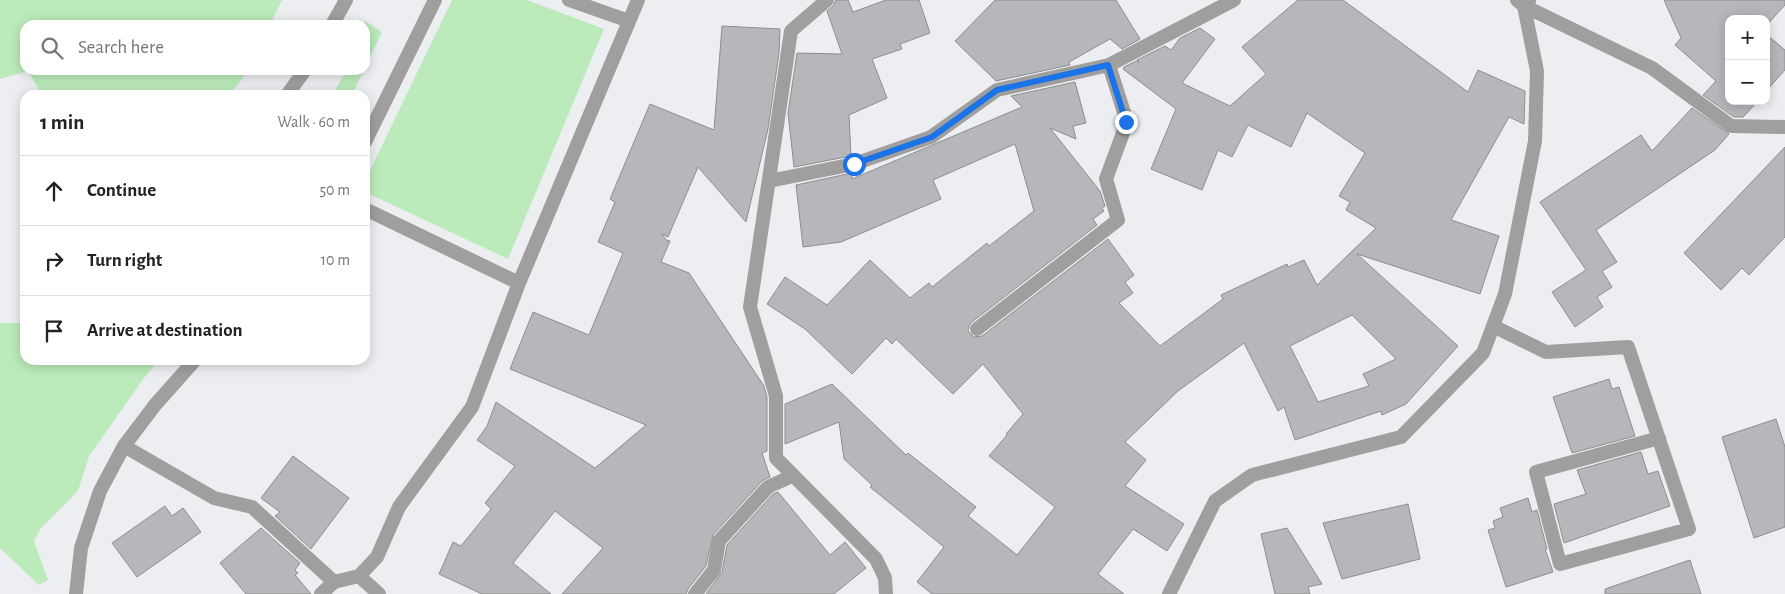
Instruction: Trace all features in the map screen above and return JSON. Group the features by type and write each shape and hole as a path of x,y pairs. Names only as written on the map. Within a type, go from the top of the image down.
{"street":[{"path":"335,20 346,0"},
{"path":"370,132 435,0"},
{"path":"569,0 629,21"},
{"path":"321,594 334,582 358,576 377,557 399,506 472,407 519,283 638,0"},
{"path":"827,0 791,31 750,307 776,396 776,458 876,559 885,578 886,594"},
{"path":"769,181 854,164 932,137 997,90 1108,65 1234,0"},
{"path":"1524,2 1652,68 1731,126 1785,127"},
{"path":"1169,594 1215,501 1252,474 1401,437 1483,353 1506,294 1535,141 1537,71 1524,2"},
{"path":"977,329 1118,220 1106,179 1126,122 1108,65"},
{"path":"291,90 301,75"},
{"path":"370,210 519,283"},
{"path":"1493,326 1546,352 1628,347 1659,438 1689,529 1560,564 1536,472 1659,438"},
{"path":"76,594 82,548 100,491 124,446 191,365"},
{"path":"124,446 214,498 252,507 334,582"},
{"path":"695,594 714,570 719,541 768,487 792,476"},
{"path":"358,576 379,594"}],"green space":[{"path":"0,0 282,0 272,20 20,20 20,73 0,79"},
{"path":"452,0 527,0 604,29 508,259 370,194 370,171"},
{"path":"370,24 382,32 370,57"},
{"path":"30,75 244,75 233,90 39,90"},
{"path":"344,75 362,75 354,90 335,90"},
{"path":"0,323 20,323 20,365 155,365 89,456 78,491 40,529 34,541 48,580 39,585 0,548"}],"building":[{"path":"836,0 848,0 853,12 886,0 919,0 930,33 900,44 902,49 872,59 887,98 849,115 851,156 794,167 788,113 797,53 842,54 827,11"},
{"path":"995,0 1116,0 1140,39 1122,49 1110,39 1069,62 1070,65 996,81 955,41"},
{"path":"1298,0 1343,0 1468,92 1478,70 1525,91 1524,124 1509,117 1451,220 1499,236 1480,294 1357,254 1458,346 1406,404 1382,415 1381,411 1295,440 1284,407 1278,411 1244,343 1178,391 1125,442 1146,460 1125,486 1184,524 1167,551 1133,529 1098,574 1124,594 932,594 917,582 944,547 870,487 872,485 844,459 839,422 785,444 785,404 832,384 906,455 908,453 976,507 968,516 1017,555 1055,507 989,456 1023,414 983,364 953,394 896,339 892,344 886,338 852,374 805,329 767,304 785,277 827,305 870,260 910,298 929,283 932,287 987,243 989,246 1034,211 1015,144 933,180 941,199 841,242 803,247 796,185 852,173 852,179 1022,107 1011,96 1075,82 1086,123 1073,126 1076,139 1050,128 1100,191 1105,206 1102,208 1104,211 1093,219 1097,225 972,322 968,331 974,337 982,336 1108,239 1134,275 1125,282 1133,293 1119,303 1160,346 1223,299 1221,295 1287,264 1288,267 1304,260 1317,285 1376,228 1346,210 1350,202 1339,196 1365,153 1307,113 1291,147 1248,125 1232,157 1218,150 1202,190 1151,169 1176,109 1123,69 1124,67 1136,61 1139,62 1137,60 1165,46 1171,50 1180,38 1200,28 1215,39 1182,83 1230,106 1266,74 1242,47","holes":["1352,315 1396,359 1363,374 1369,386 1318,402 1290,346"]},
{"path":"1664,0 1785,0 1785,5 1770,22 1770,15 1725,15 1725,105 1754,105 1743,117 1734,117 1703,95 1716,81 1675,45 1681,38"},
{"path":"722,26 780,29 779,53 768,129 746,222 698,167 668,237 662,234 666,240 670,241 661,262 689,273 764,386 767,397 767,451 762,453 770,477 762,481 713,535 706,566 686,594 562,594 603,548 555,511 513,563 551,594 482,594 439,574 453,542 461,546 491,509 485,503 515,466 477,440 487,426 496,402 595,468 646,425 510,369 533,312 589,335 623,253 598,242 615,202 610,199 650,104 714,130"},
{"path":"1770,37 1785,50 1785,70 1770,87"},
{"path":"1692,108 1729,134 1715,150 1596,230 1617,262 1602,271 1612,287 1597,297 1603,307 1575,327 1552,292 1586,270 1540,202 1641,135 1652,151"},
{"path":"1785,147 1785,237 1749,275 1742,268 1721,290 1684,253"},
{"path":"1609,379 1612,389 1619,387 1635,436 1572,453 1553,397"},
{"path":"1776,419 1785,447 1785,527 1754,538 1722,437"},
{"path":"1641,452 1648,474 1658,471 1670,506 1564,543 1554,504 1586,494 1577,470"},
{"path":"293,456 349,498 311,549 275,516 280,512 261,498"},
{"path":"778,492 830,555 845,542 866,568 834,594 706,594 722,572 727,545 773,494"},
{"path":"1528,498 1532,512 1537,510 1547,549 1545,549 1553,572 1506,587 1488,530 1495,528 1493,521 1503,517 1500,508"},
{"path":"1408,504 1420,559 1342,579 1323,523"},
{"path":"165,506 172,516 183,508 201,532 137,577 112,543"},
{"path":"261,528 300,563 295,570 298,573 295,575 311,594 246,594 220,563"},
{"path":"1287,528 1322,584 1308,587 1310,594 1275,594 1261,534"},
{"path":"1690,560 1701,594 1605,594 1605,589"}],"route":[{"path":"854,164 932,137 997,90 1108,65 1126,122"}]}
